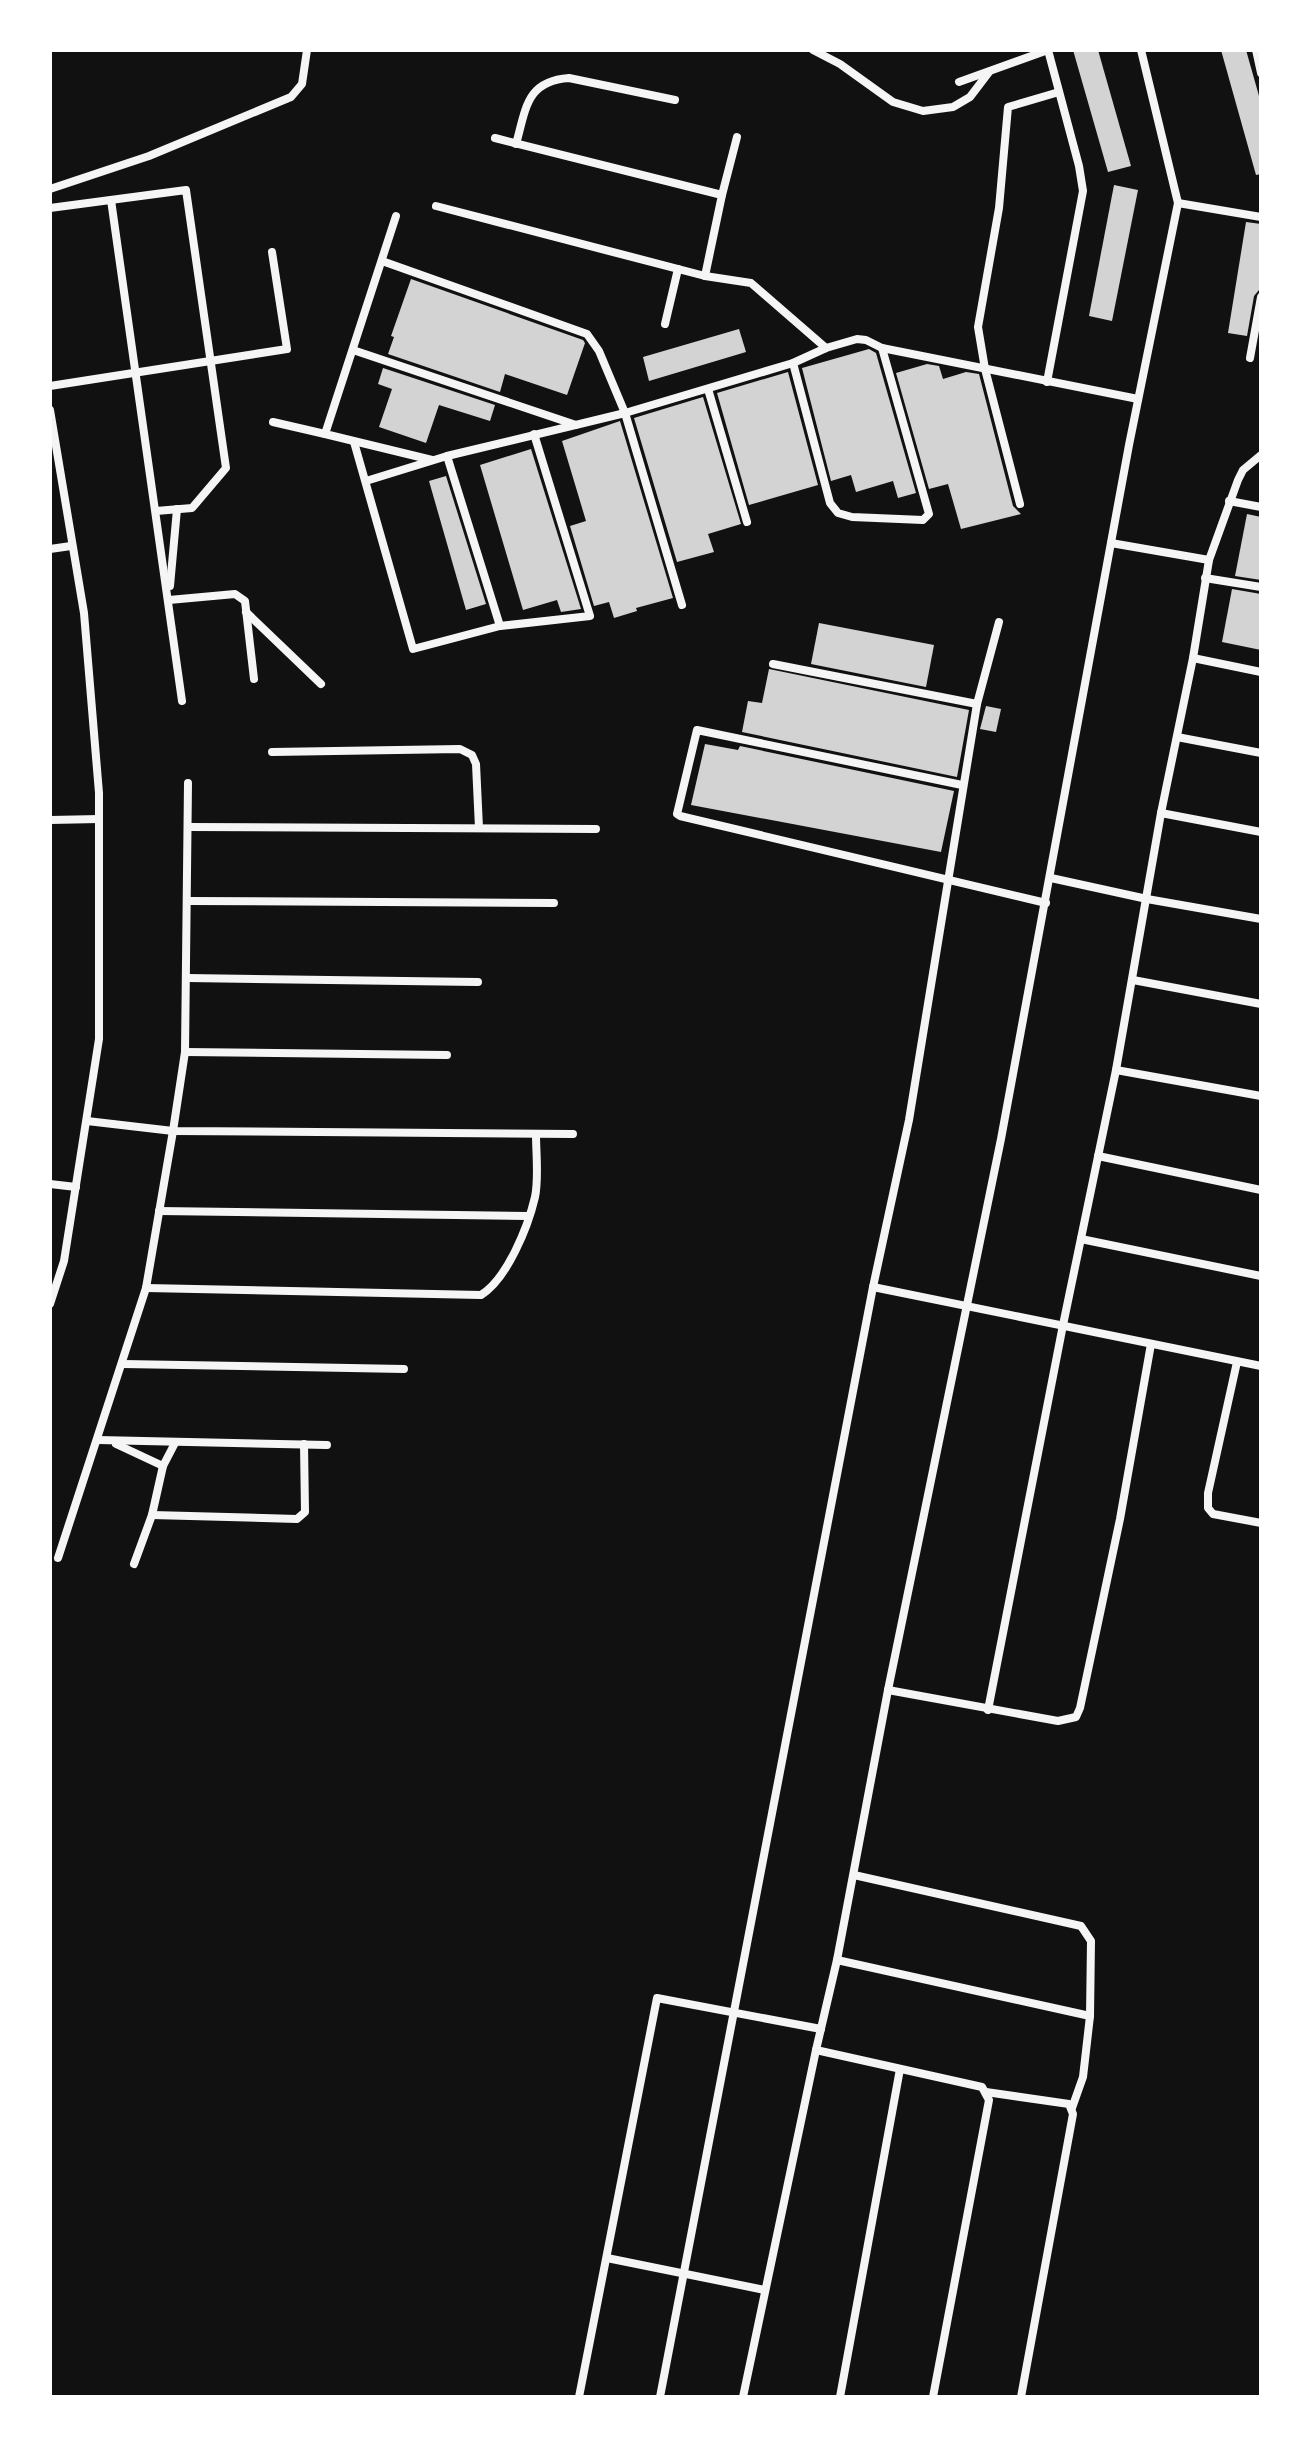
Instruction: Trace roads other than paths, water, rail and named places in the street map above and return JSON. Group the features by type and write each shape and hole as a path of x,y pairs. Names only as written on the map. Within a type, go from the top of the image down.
{"street":[{"path":"50,189 149,156 291,97 302,84 307,50"},
{"path":"813,50 840,64 893,102 923,111 953,107 970,97 989,72"},
{"path":"959,82 1048,50 1083,191 1047,382"},
{"path":"743,2397 837,1960 888,1690 967,1306 1051,878 1129,445 1178,203 1141,50"},
{"path":"1256,50 1261,73"},
{"path":"516,144 529,98 545,83 557,79 569,78 675,100"},
{"path":"1020,504 985,369 978,327 999,208 1008,107 1059,92"},
{"path":"705,276 737,137"},
{"path":"495,138 722,195"},
{"path":"50,208 186,190 226,468 192,508 156,511"},
{"path":"111,200 182,701"},
{"path":"1178,203 1261,217"},
{"path":"436,206 705,276 751,283 826,348"},
{"path":"325,434 396,216"},
{"path":"50,386 287,349 272,252"},
{"path":"382,261 587,334 599,351 625,413 682,605"},
{"path":"665,324 678,269"},
{"path":"1250,358 1261,297"},
{"path":"366,481 447,456 625,413 708,389 857,339 882,348 1138,399"},
{"path":"793,363 830,503 838,513 852,517 923,520 929,514 882,348"},
{"path":"353,350 577,425"},
{"path":"708,389 747,522"},
{"path":"50,410 88,647 99,793 99,1039 64,1261 50,1304"},
{"path":"273,422 433,460"},
{"path":"354,442 413,649 500,626 590,616 534,434"},
{"path":"988,1710 1116,1070 1161,813 1193,658 1205,578 1229,501 1243,470 1261,455"},
{"path":"447,456 500,626"},
{"path":"1229,501 1261,507"},
{"path":"168,602 177,509"},
{"path":"1111,543 1209,560"},
{"path":"50,549 71,546"},
{"path":"1205,578 1261,587"},
{"path":"168,602 235,594 245,601 254,679"},
{"path":"246,612 321,684"},
{"path":"660,2397 873,1287 909,1120 977,704 999,622"},
{"path":"1193,658 1261,672"},
{"path":"773,664 977,704"},
{"path":"962,785 697,730 678,808 680,816 1046,903"},
{"path":"1177,737 1261,753"},
{"path":"272,752 460,749 472,755 476,764 479,828"},
{"path":"58,1558 146,1288 173,1131 185,1052 188,783"},
{"path":"1161,813 1261,832"},
{"path":"50,820 99,819"},
{"path":"188,827 596,829"},
{"path":"1051,878 1261,919"},
{"path":"188,901 554,903"},
{"path":"187,978 478,982"},
{"path":"1133,980 1261,1004"},
{"path":"185,1052 447,1055"},
{"path":"1116,1070 1261,1096"},
{"path":"87,1121 173,1131 573,1134"},
{"path":"146,1288 481,1295 491,1289 512,1257 536,1195 536,1134"},
{"path":"1098,1156 1261,1190"},
{"path":"50,1184 76,1187"},
{"path":"159,1211 528,1216"},
{"path":"1081,1239 1261,1276"},
{"path":"873,1287 1261,1366"},
{"path":"888,1690 1058,1721 1076,1717 1120,1519 1151,1344"},
{"path":"1237,1362 1208,1493 1208,1508 1213,1514 1261,1523"},
{"path":"123,1364 404,1369"},
{"path":"98,1440 327,1445"},
{"path":"114,1442 163,1466"},
{"path":"134,1564 152,1515 163,1466 175,1443"},
{"path":"152,1515 297,1519 305,1512 304,1444"},
{"path":"854,1875 1081,1926 1091,1941 1090,2016 1083,2077 1072,2108 1021,2397"},
{"path":"837,1960 1090,2016"},
{"path":"579,2397 657,1998 821,2029"},
{"path":"816,2050 982,2087 989,2100 933,2397"},
{"path":"840,2397 900,2069"},
{"path":"986,2092 1069,2104 1072,2108"},
{"path":"607,2258 765,2290"}]}
